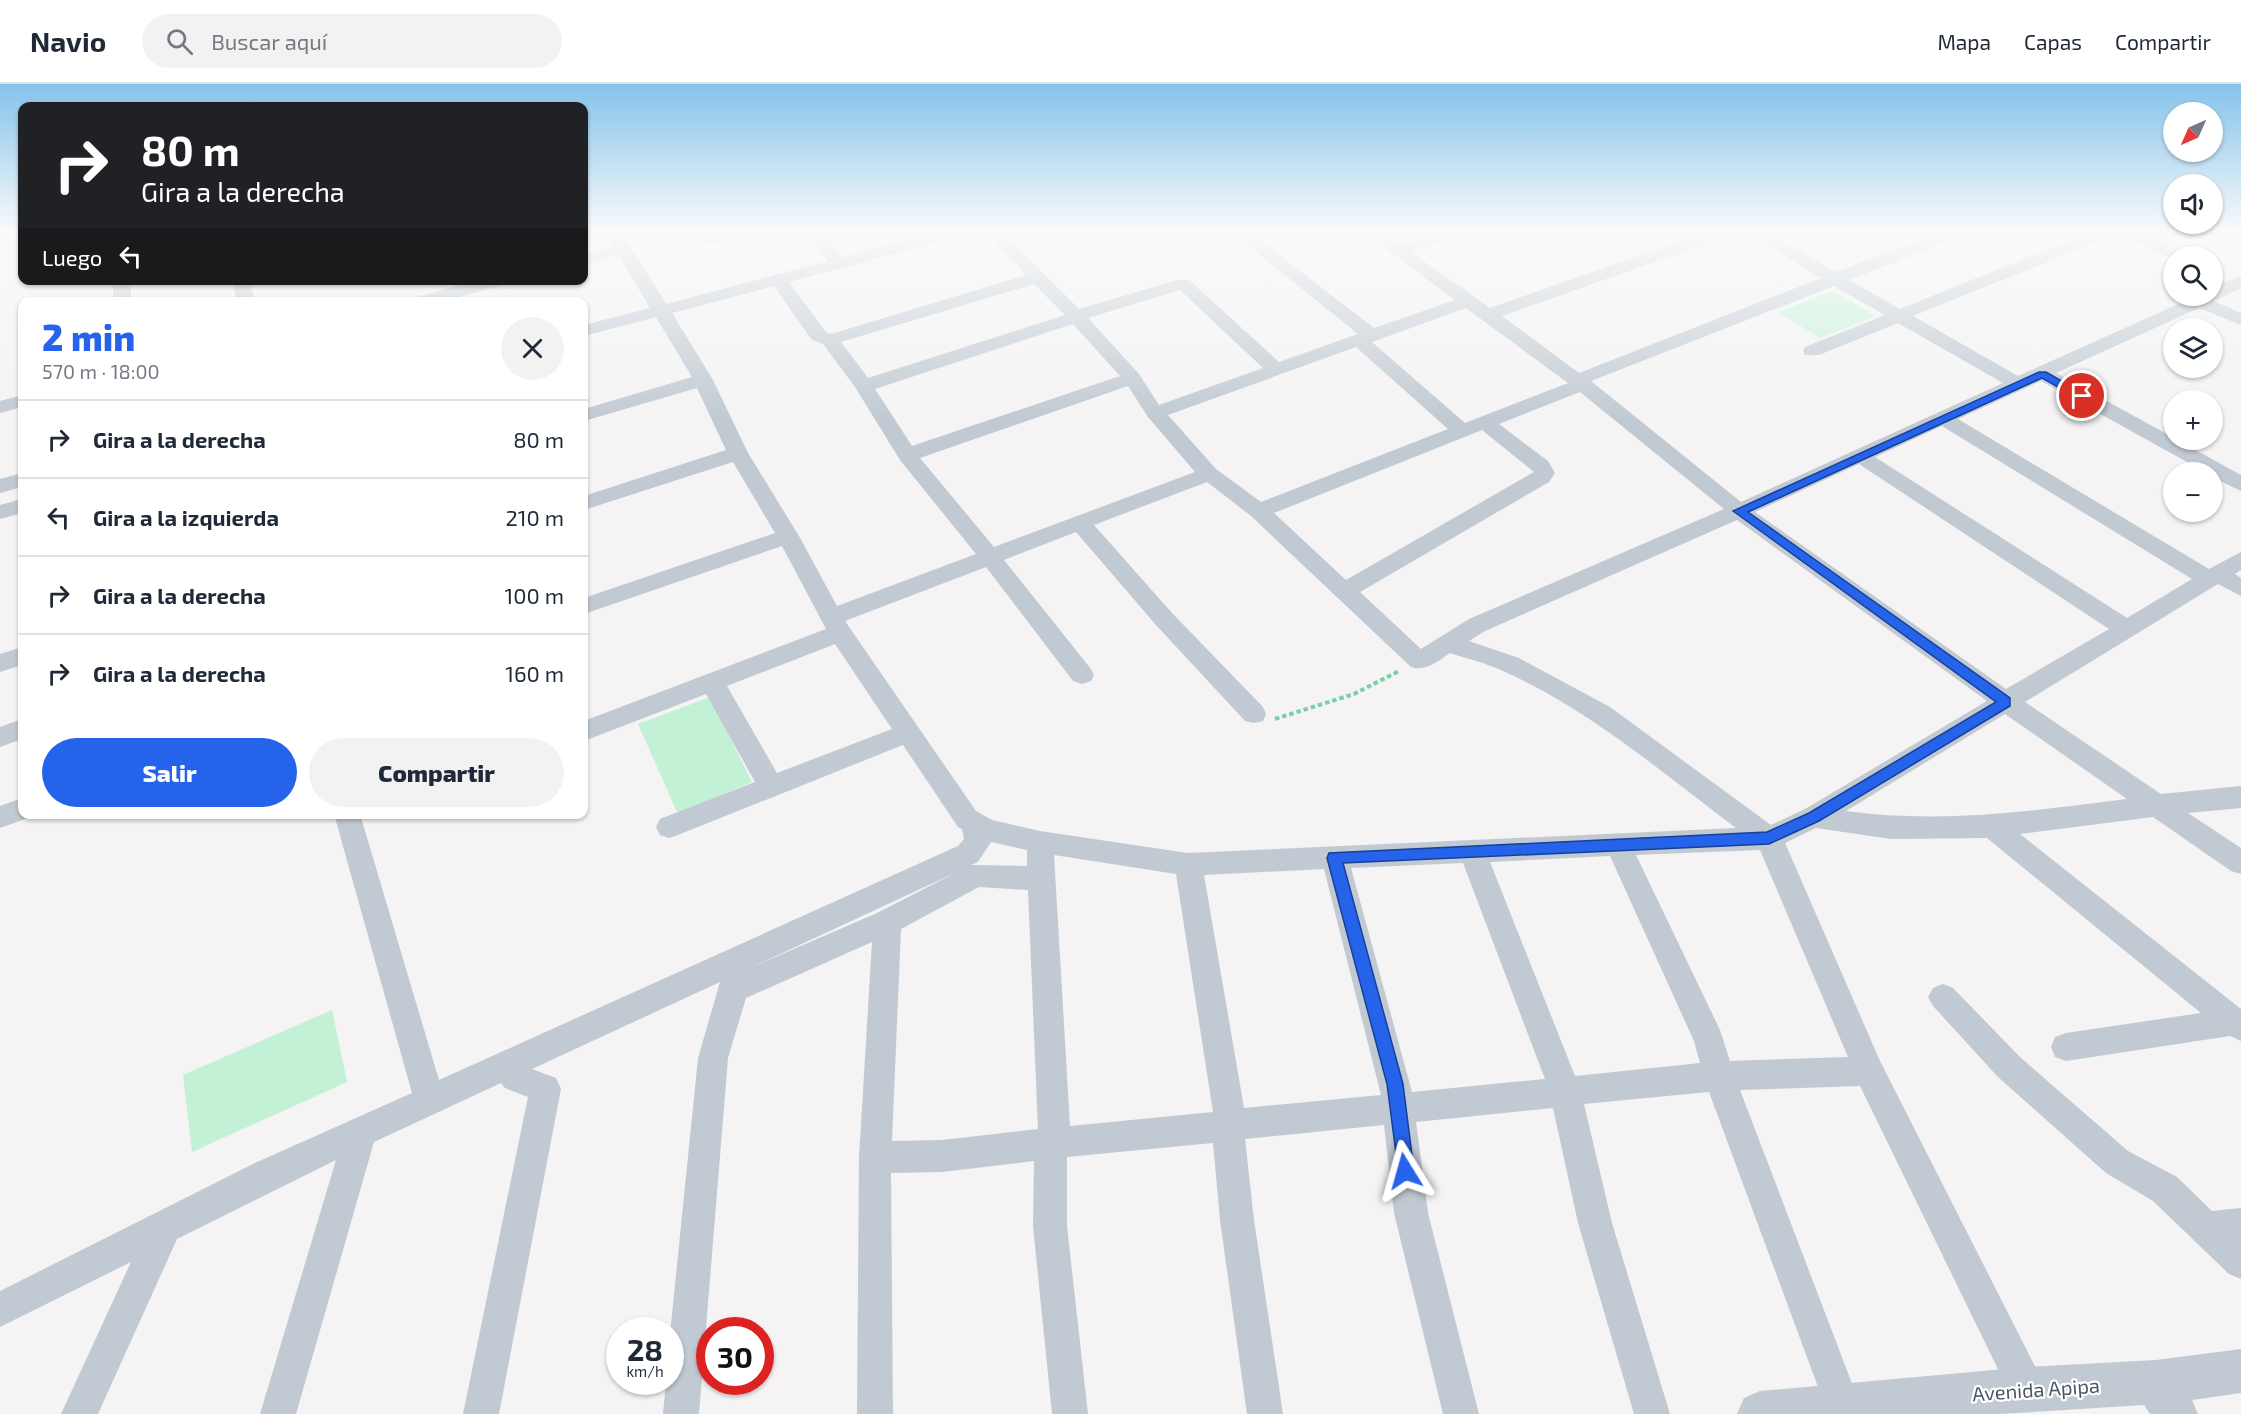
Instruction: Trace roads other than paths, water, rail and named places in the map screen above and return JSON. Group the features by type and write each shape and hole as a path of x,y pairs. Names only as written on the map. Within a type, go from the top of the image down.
{"street":[{"path":"652,295 703,380 738,453 788,536 836,625 966,819 975,826 1040,842 1188,864 1619,847 1769,838 1814,817 2241,560"},
{"path":"588,330 716,295"},
{"path":"790,295 819,336 830,340 864,386 907,455 1082,675"},
{"path":"830,340 978,295"},
{"path":"1056,295 1132,378 1155,413 1209,474 1259,511 1419,661 1477,625 1739,511 2188,306"},
{"path":"864,386 1077,317 1089,311 1144,295"},
{"path":"1195,295 1276,369"},
{"path":"1314,295 1365,338 1462,431"},
{"path":"1460,295 1580,382 1700,476 1739,511 2006,702 2241,863"},
{"path":"1488,315 1544,295"},
{"path":"1259,511 1485,423 1580,382 1797,295"},
{"path":"1860,295 2018,384"},
{"path":"1812,351 1954,295"},
{"path":"1155,413 1468,301"},
{"path":"2220,306 2241,320"},
{"path":"2043,374 2241,484"},
{"path":"907,455 1132,378"},
{"path":"588,414 703,380"},
{"path":"0,407 18,402"},
{"path":"1944,419 2213,576 2241,588"},
{"path":"1343,592 1542,477 1545,473 1541,466 1485,423"},
{"path":"588,502 738,453"},
{"path":"1860,456 2128,630"},
{"path":"588,729 712,682 991,558 1209,474"},
{"path":"0,486 18,481"},
{"path":"0,512 18,507"},
{"path":"1080,523 1164,619 1254,714"},
{"path":"588,605 788,536"},
{"path":"1448,643 1510,664 1558,688 1601,714 1769,838 1869,1071 2026,1389"},
{"path":"0,663 18,657"},
{"path":"712,682 771,786"},
{"path":"0,736 18,730"},
{"path":"669,827 907,733"},
{"path":"1814,817 1891,828 1992,827 2159,805 2241,797"},
{"path":"0,817 18,810"},
{"path":"356,819 430,1102"},
{"path":"681,1414 713,1058 735,975 968,854 978,841 975,826"},
{"path":"1992,827 2238,1024"},
{"path":"1040,842 1054,1143 1049,1166 1050,1226 1070,1414"},
{"path":"1619,847 1709,1040 1719,1076 1843,1407"},
{"path":"1473,853 1566,1093 1595,1223 1652,1414"},
{"path":"1335,858 1395,1084 1396,1109 1411,1213 1461,1414"},
{"path":"1188,864 1229,1105 1227,1125 1237,1220 1265,1414"},
{"path":"0,1310 165,1226 361,1131 506,1066 735,975 887,922 976,876 1042,879"},
{"path":"875,1414 875,1156 887,922"},
{"path":"1943,997 2009,1067 2117,1162 2165,1189 2241,1262"},
{"path":"2066,1047 2238,1024"},
{"path":"481,1414 545,1089 516,1078 506,1066"},
{"path":"875,1156 942,1156 1719,1076 1869,1071"},
{"path":"278,1414 361,1131"},
{"path":"2206,1228 2241,1225"},
{"path":"78,1414 165,1226"},
{"name":"Avenida Apipa","path":"1760,1414 2026,1389 2166,1398 2241,1371"}]}
